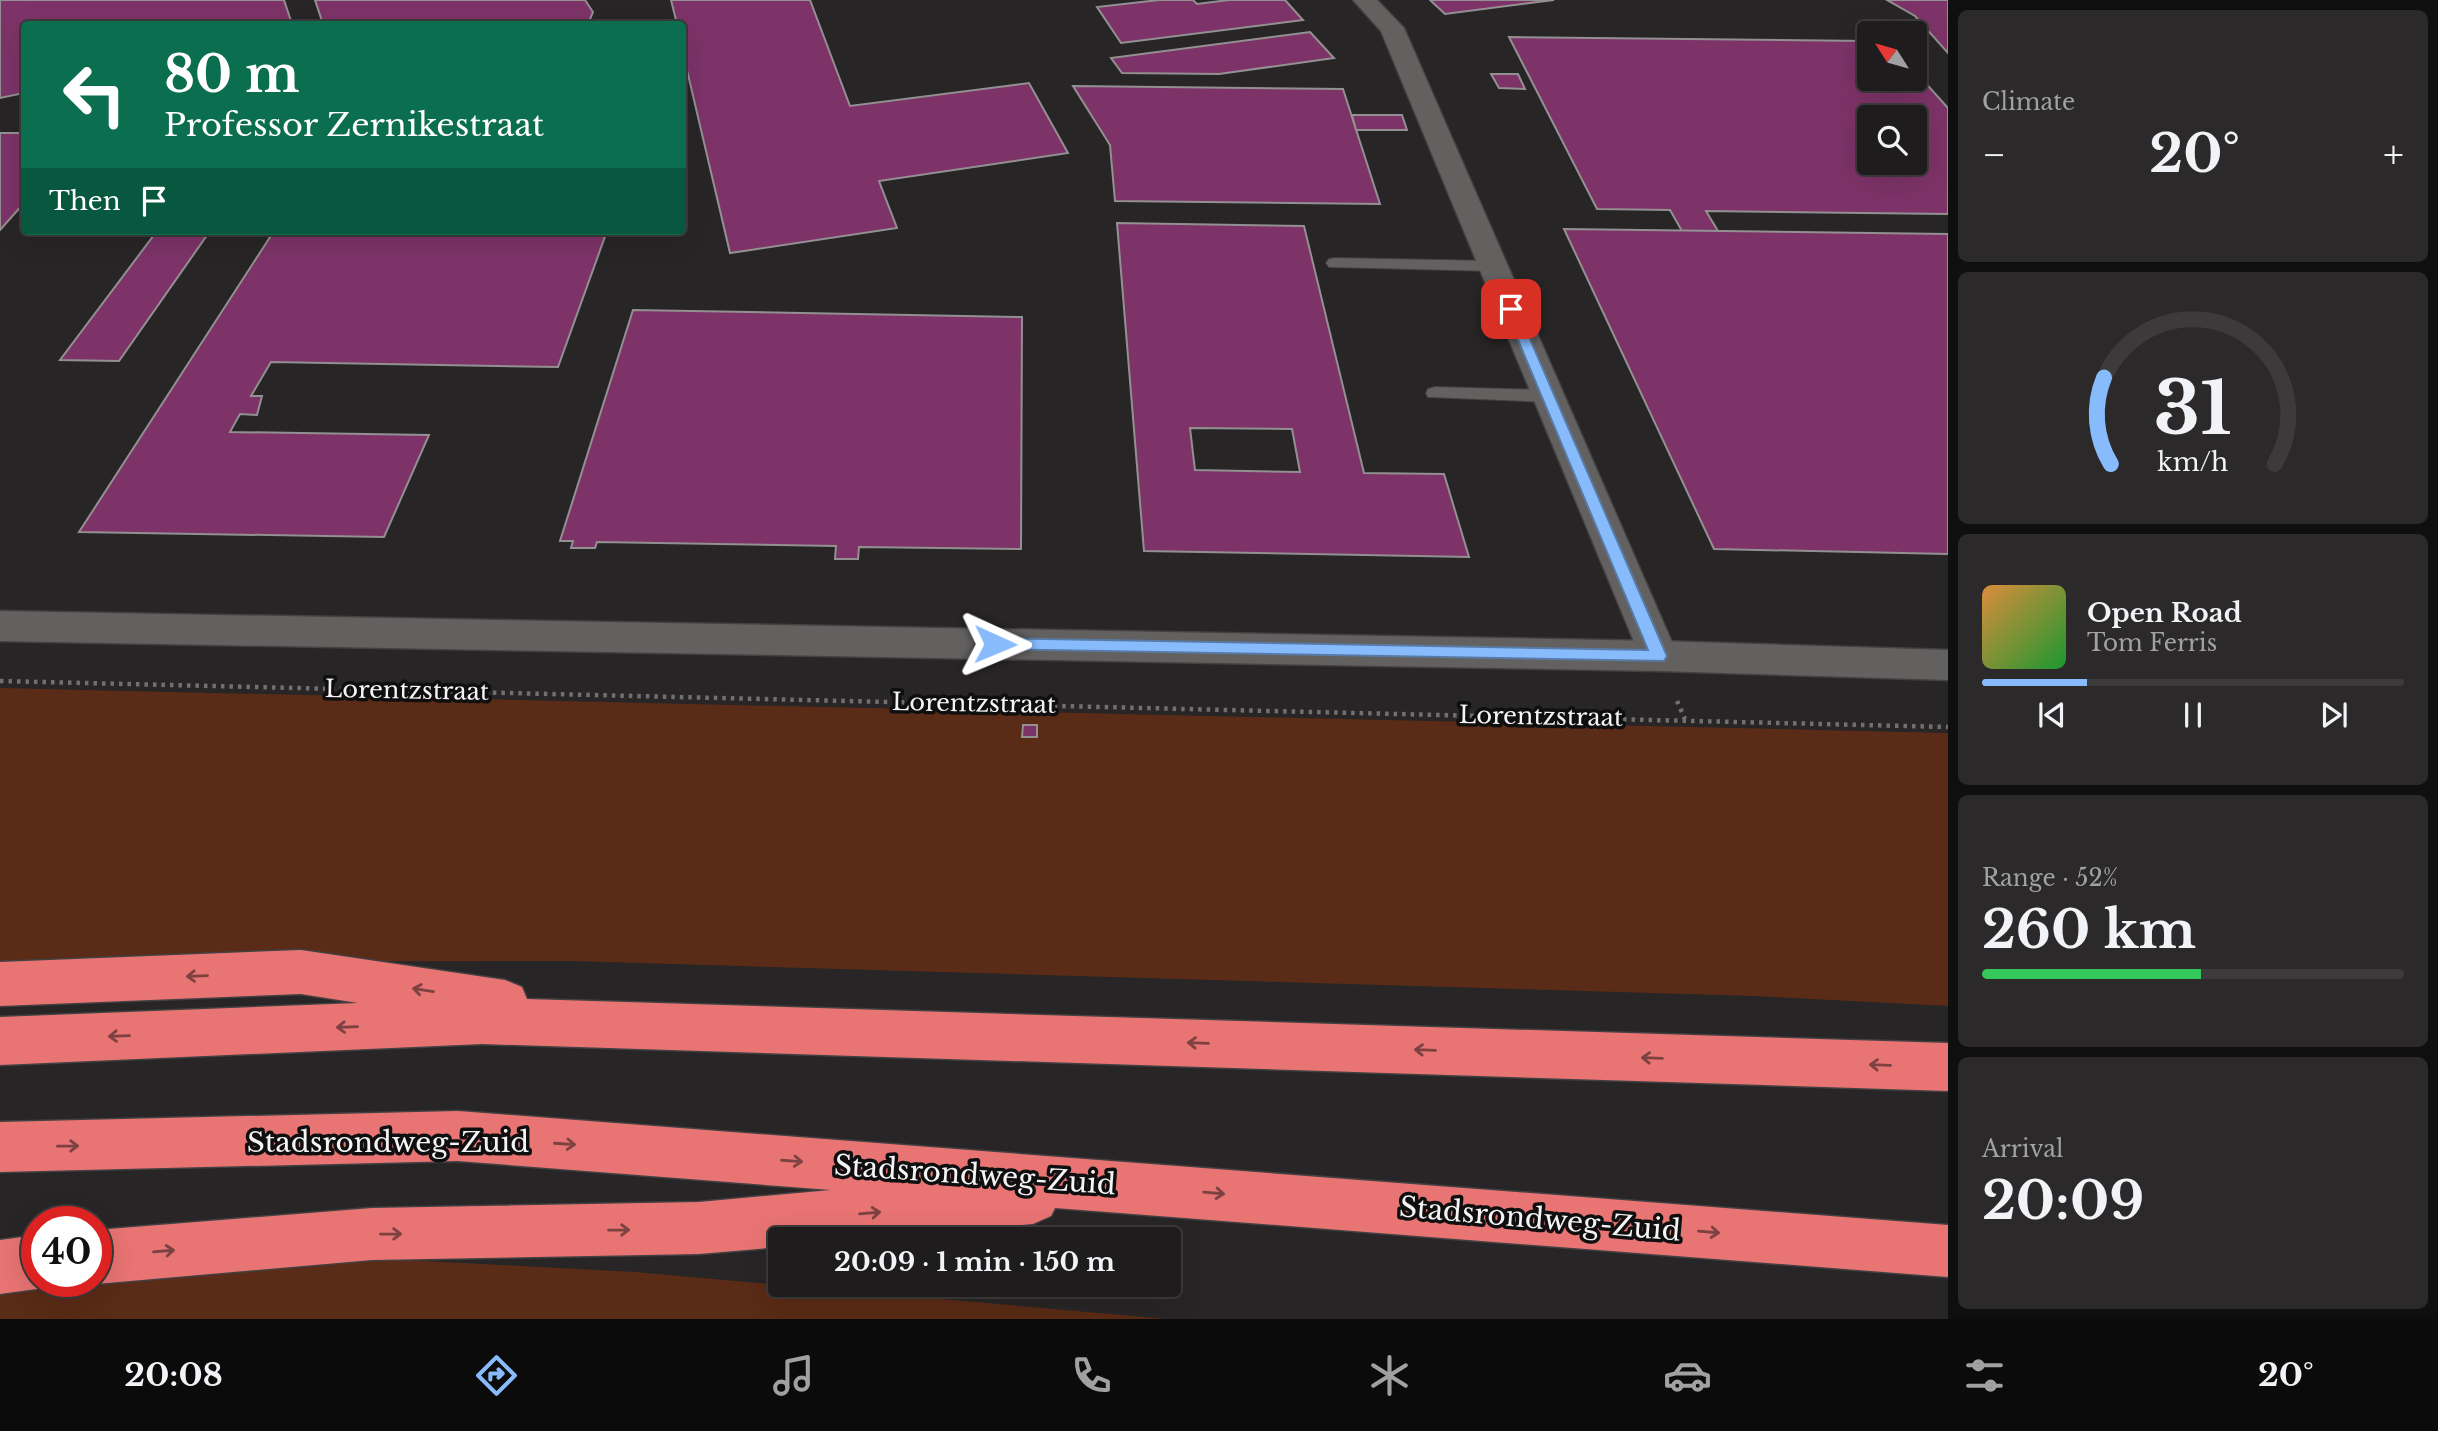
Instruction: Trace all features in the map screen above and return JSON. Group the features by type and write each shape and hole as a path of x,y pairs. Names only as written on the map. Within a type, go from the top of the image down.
{"highway":[{"path":"0,984 301,972 660,1026"},
{"path":"0,1041 482,1021 1948,1067"},
{"name":"Stadsrondweg-Zuid","path":"0,1147 458,1136 1948,1251"},
{"path":"112,1256 372,1234 699,1228 1146,1188"},
{"path":"0,1267 21,1264"}],"street":[{"path":"1364,0 1392,28 1659,656"},
{"path":"0,626 1659,656 1948,665"}],"lane":[{"path":"1335,263 1493,266"},
{"path":"1435,393 1548,396"}],"path":[{"name":"Lorentzstraat","path":"0,681 1948,727"}],"shaded area":[{"path":"0,688 1948,733 1948,1006 1754,996 572,961 0,962"},
{"path":"388,1259 635,1272 768,1284 768,1297 918,1297 1167,1319 0,1319 0,1291 21,1287 21,1297 112,1297 112,1280"}],"building":[{"path":"0,0 284,0 291,21 21,21 21,94 0,98"},
{"path":"315,0 585,0 593,12 589,21 322,21"},
{"path":"671,0 810,0 850,106 1029,83 1068,153 879,181 897,228 730,253 686,66 686,21 676,21"},
{"path":"1159,0 1193,0 1197,4 1229,0 1285,0 1303,20 1121,43 1097,7"},
{"path":"1430,0 1554,0 1445,14"},
{"path":"1887,0 1948,0 1948,53 1927,29 1927,21 1919,21"},
{"path":"1310,32 1334,58 1219,74 1122,73 1111,58"},
{"path":"1509,37 1857,41 1857,91 1927,91 1927,85 1948,108 1948,214 1706,211 1718,231 1682,231 1670,210 1597,209"},
{"path":"1491,74 1518,74 1525,89 1499,88"},
{"path":"1073,86 1343,89 1380,204 1115,201 1110,145"},
{"path":"1352,115 1402,115 1407,130 1356,130"},
{"path":"0,133 21,133 21,206 0,230"},
{"path":"1117,223 1304,226 1364,473 1444,474 1469,557 1144,551","holes":["1190,428 1292,429 1300,472 1195,470"]},
{"path":"1564,229 1948,234 1948,554 1714,549"},
{"path":"154,235 207,235 119,361 60,360"},
{"path":"271,235 606,235 558,367 271,362 251,396 262,396 257,415 240,414 230,432 429,435 384,537 79,532"},
{"path":"633,310 1022,317 1021,549 859,547 858,559 835,559 836,546 597,542 595,548 571,548 573,541 560,541"},
{"path":"1023,725 1037,725 1037,737 1022,737"}],"route":[{"path":"995,644 1659,656 1511,309"}]}
